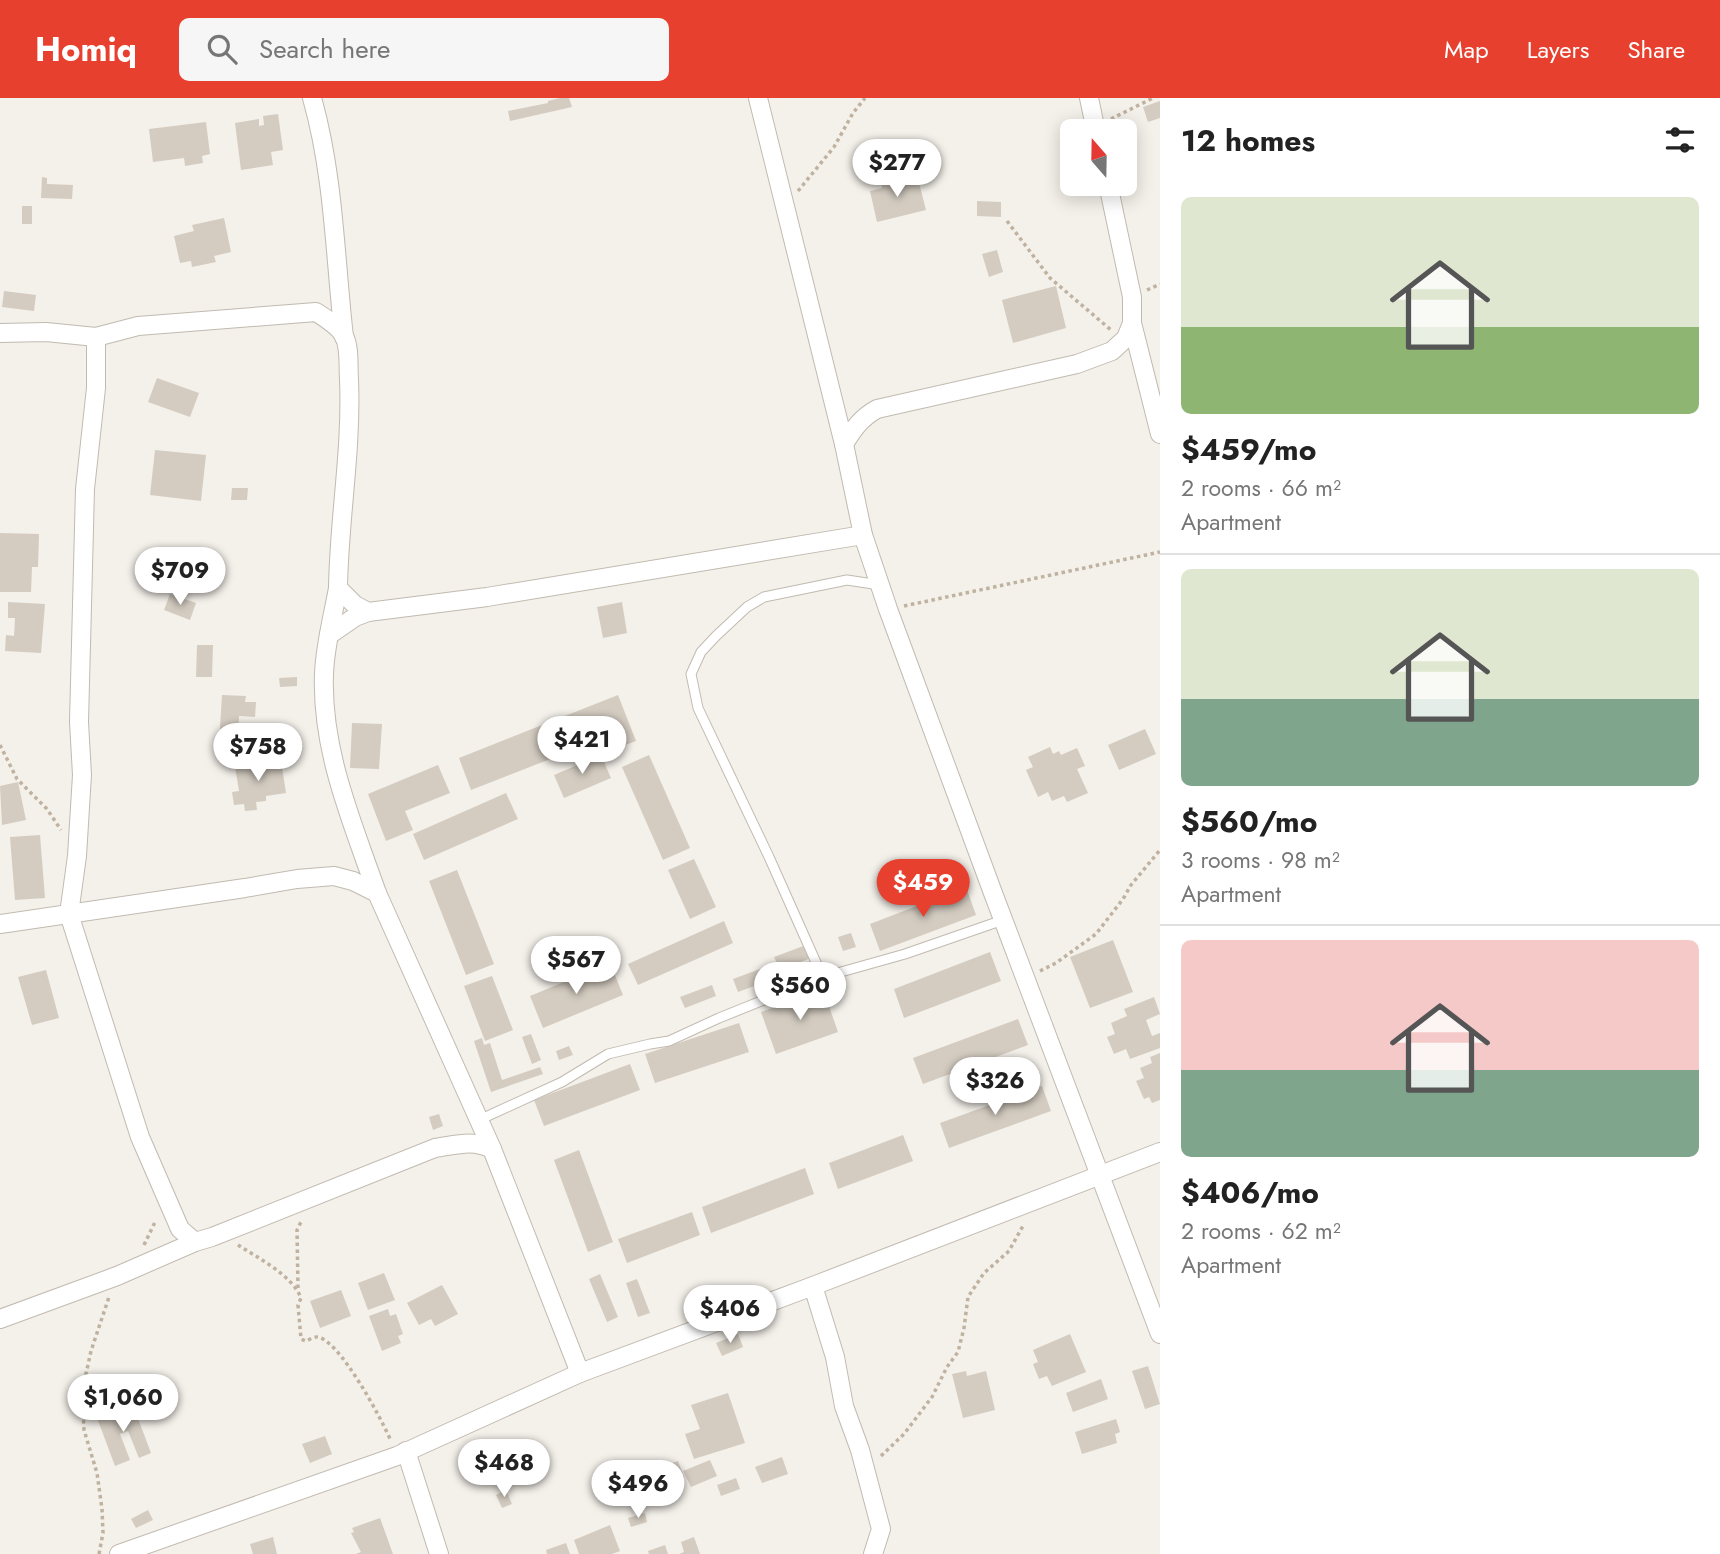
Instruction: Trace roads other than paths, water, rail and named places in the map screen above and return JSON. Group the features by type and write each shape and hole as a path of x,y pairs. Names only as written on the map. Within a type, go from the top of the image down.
{"street":[{"path":"312,98 334,226 348,363 351,423 338,588 324,672 325,705 337,782 377,893 492,1149 580,1373"},
{"path":"758,98 844,444 863,535 888,610 1003,920 1160,1334"},
{"path":"1089,98 1094,119"},
{"path":"1111,196 1132,297 1132,323 1160,434"},
{"path":"0,333 46,332 96,337 138,326 316,312 339,293"},
{"path":"316,312 330,321 344,337"},
{"path":"844,444 854,426 877,409 1077,364 1112,351 1126,338 1132,323"},
{"path":"96,337 96,388 85,489 79,722 82,775 77,856 69,914 140,1137 165,1199 180,1229 204,1239"},
{"path":"329,635 355,617 368,612 486,597 863,535"},
{"path":"338,588 355,605 368,612"},
{"path":"0,924 297,879 334,876 353,881 377,893"},
{"path":"0,1318 435,1149 466,1142 480,1143 492,1149"},
{"path":"120,1554 401,1454 580,1373 1160,1152"},
{"path":"172,1251 180,1229"},
{"path":"813,1286 835,1357 844,1406 866,1469 881,1529 873,1554"},
{"path":"401,1454 439,1554"}],"lane":[{"path":"823,978 698,708 691,674 701,652 716,636 747,607 764,597 848,580 880,585"},
{"path":"479,1120 562,1082 608,1054 669,1041 719,1018 823,978 905,954 1003,920"}]}
